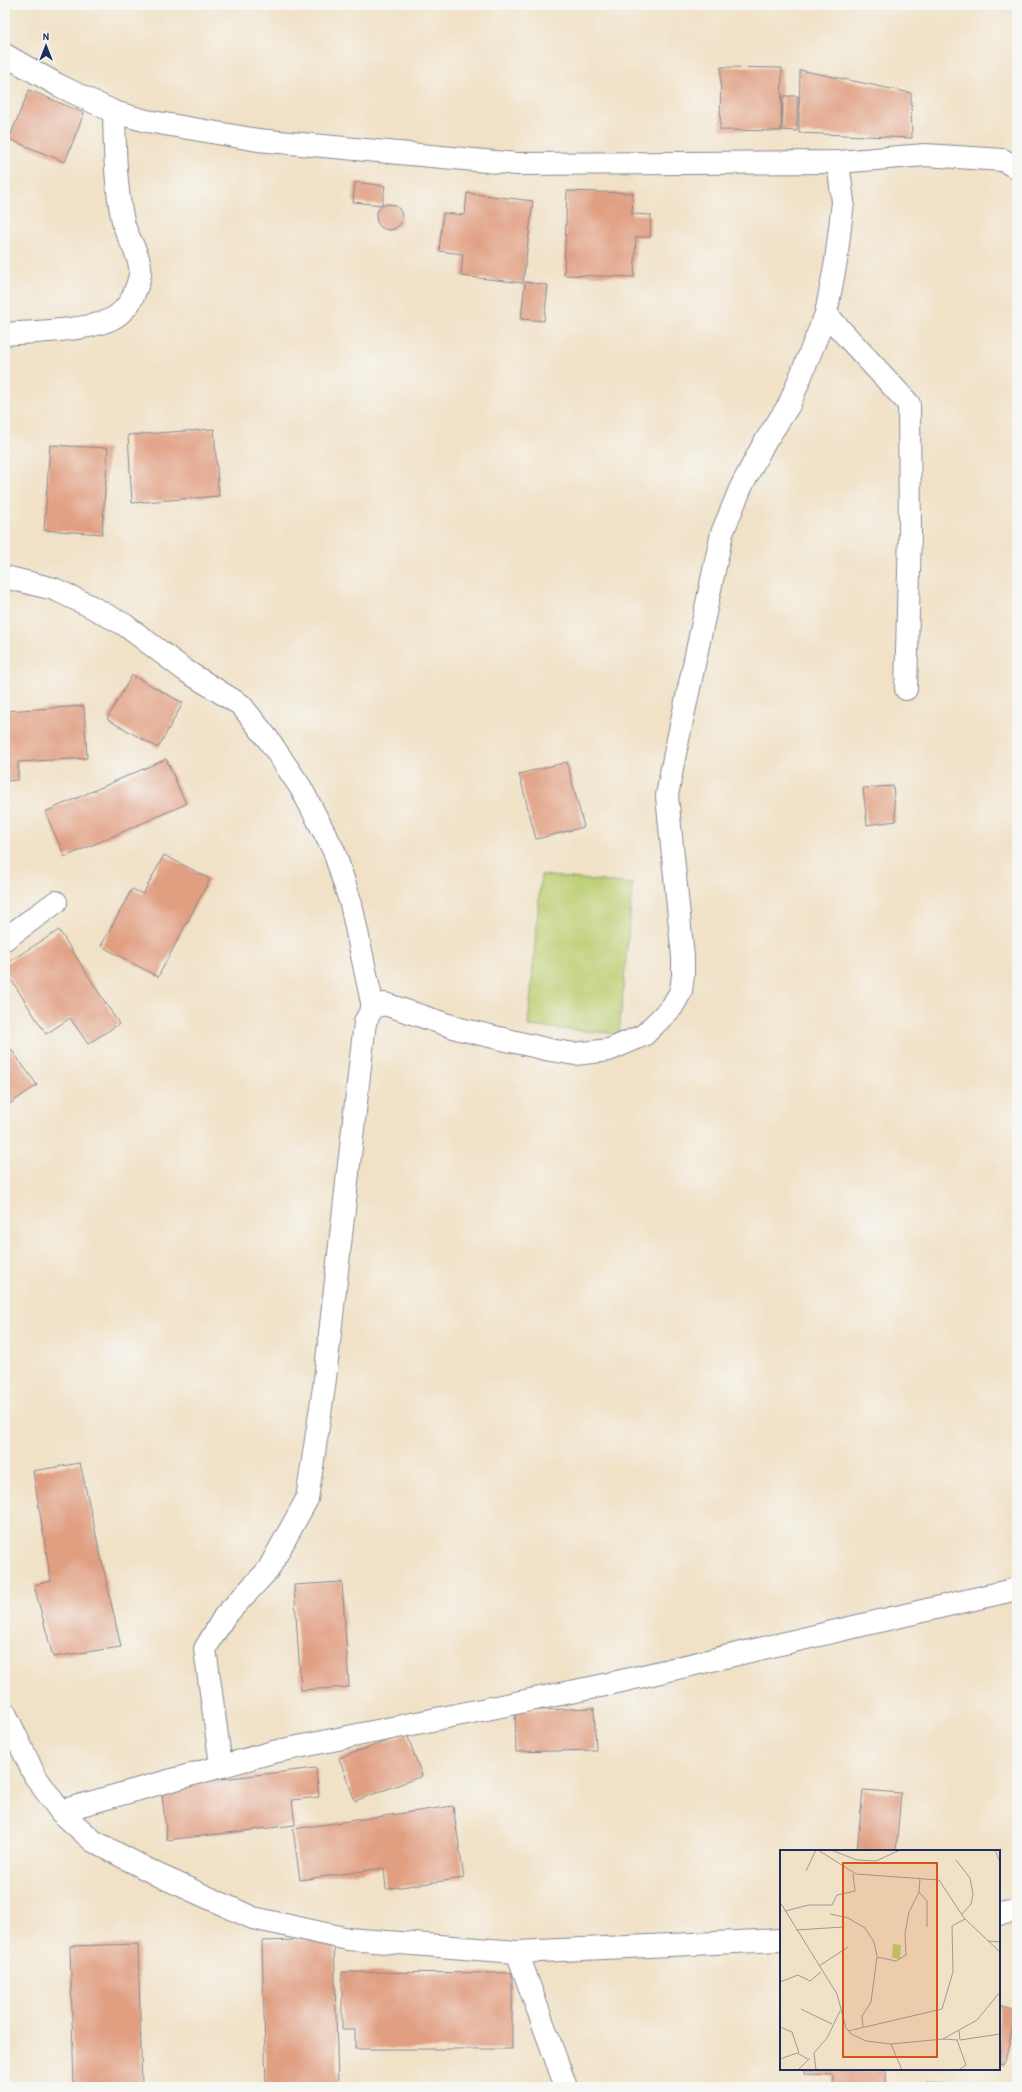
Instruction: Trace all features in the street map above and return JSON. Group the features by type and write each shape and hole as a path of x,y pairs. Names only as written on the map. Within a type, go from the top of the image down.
{"street":[{"path":"5,55 58,85 114,112 146,122 258,140 516,164 838,162 925,155 1003,160 1017,168"},
{"path":"5,334 69,329 103,322 118,316 131,303 138,284 141,268 124,224 118,200 114,112"},
{"path":"373,1007 385,1004 460,1029 576,1054 609,1050 644,1035 672,1007 681,991 683,975 667,796 722,533 741,487 763,445 789,404 826,314 836,261 843,202 838,162"},
{"path":"826,314 908,404 910,532 906,689"},
{"path":"5,577 54,589 125,625 186,671 241,705 268,739 301,788 334,851 351,904 373,1007 365,1022 324,1387 307,1499 268,1570 224,1617 206,1649 221,1765"},
{"path":"5,939 56,902"},
{"path":"60,1811 221,1765 273,1752 600,1686 1017,1589"},
{"path":"5,1713 35,1776 60,1811 93,1841 156,1874 253,1918 348,1939 517,1952 780,1940"},
{"path":"1000,1914 1017,1911"},
{"path":"517,1952 566,2087"}],"green space":[{"path":"541,875 633,884 619,1034 528,1026"}],"building":[{"path":"721,67 782,68 781,131 720,130"},
{"path":"800,70 911,93 912,138 799,133"},
{"path":"29,90 84,113 65,162 9,139"},
{"path":"783,96 798,96 797,131 782,130"},
{"path":"355,182 385,186 382,205 353,202"},
{"path":"567,191 633,193 632,214 651,215 650,237 636,237 634,277 564,275"},
{"path":"467,193 533,201 523,283 461,276 463,254 439,251 443,213 465,215"},
{"path":"389,204 398,208 402,217 398,226 389,230 380,226 376,217 380,208"},
{"path":"525,282 548,285 544,321 521,319"},
{"path":"214,429 219,496 132,503 128,435"},
{"path":"50,445 108,448 102,534 44,530"},
{"path":"132,675 183,703 158,748 107,719"},
{"path":"84,706 87,758 18,762 18,780 5,781 5,711"},
{"path":"166,759 186,804 65,857 45,812"},
{"path":"567,762 584,827 536,839 519,774"},
{"path":"893,786 896,821 867,825 863,788"},
{"path":"164,855 210,879 158,977 101,946 132,889 143,894"},
{"path":"59,930 119,1024 88,1044 70,1018 46,1034 5,970 5,964"},
{"path":"5,1041 37,1085 5,1107"},
{"path":"80,1463 121,1647 53,1657 34,1585 51,1581 33,1471"},
{"path":"342,1582 349,1687 301,1690 294,1585"},
{"path":"594,1708 596,1750 516,1752 515,1711"},
{"path":"407,1734 422,1776 355,1801 339,1758"},
{"path":"316,1768 319,1797 292,1800 295,1825 167,1840 161,1786"},
{"path":"863,1790 901,1793 896,1850 857,1850"},
{"path":"453,1806 464,1878 386,1889 384,1868 300,1880 293,1829"},
{"path":"334,1939 338,2087 266,2087 262,1941"},
{"path":"138,1944 142,2087 74,2087 70,1946"},
{"path":"342,1972 512,1973 512,2049 355,2049 355,2030 342,2030"},
{"path":"1000,2005 1017,2010 1004,2065 1000,2064"},
{"path":"805,2070 886,2070 886,2087 833,2087 833,2075 805,2074"},
{"path":"927,2082 946,2086 946,2087 925,2087"}]}
